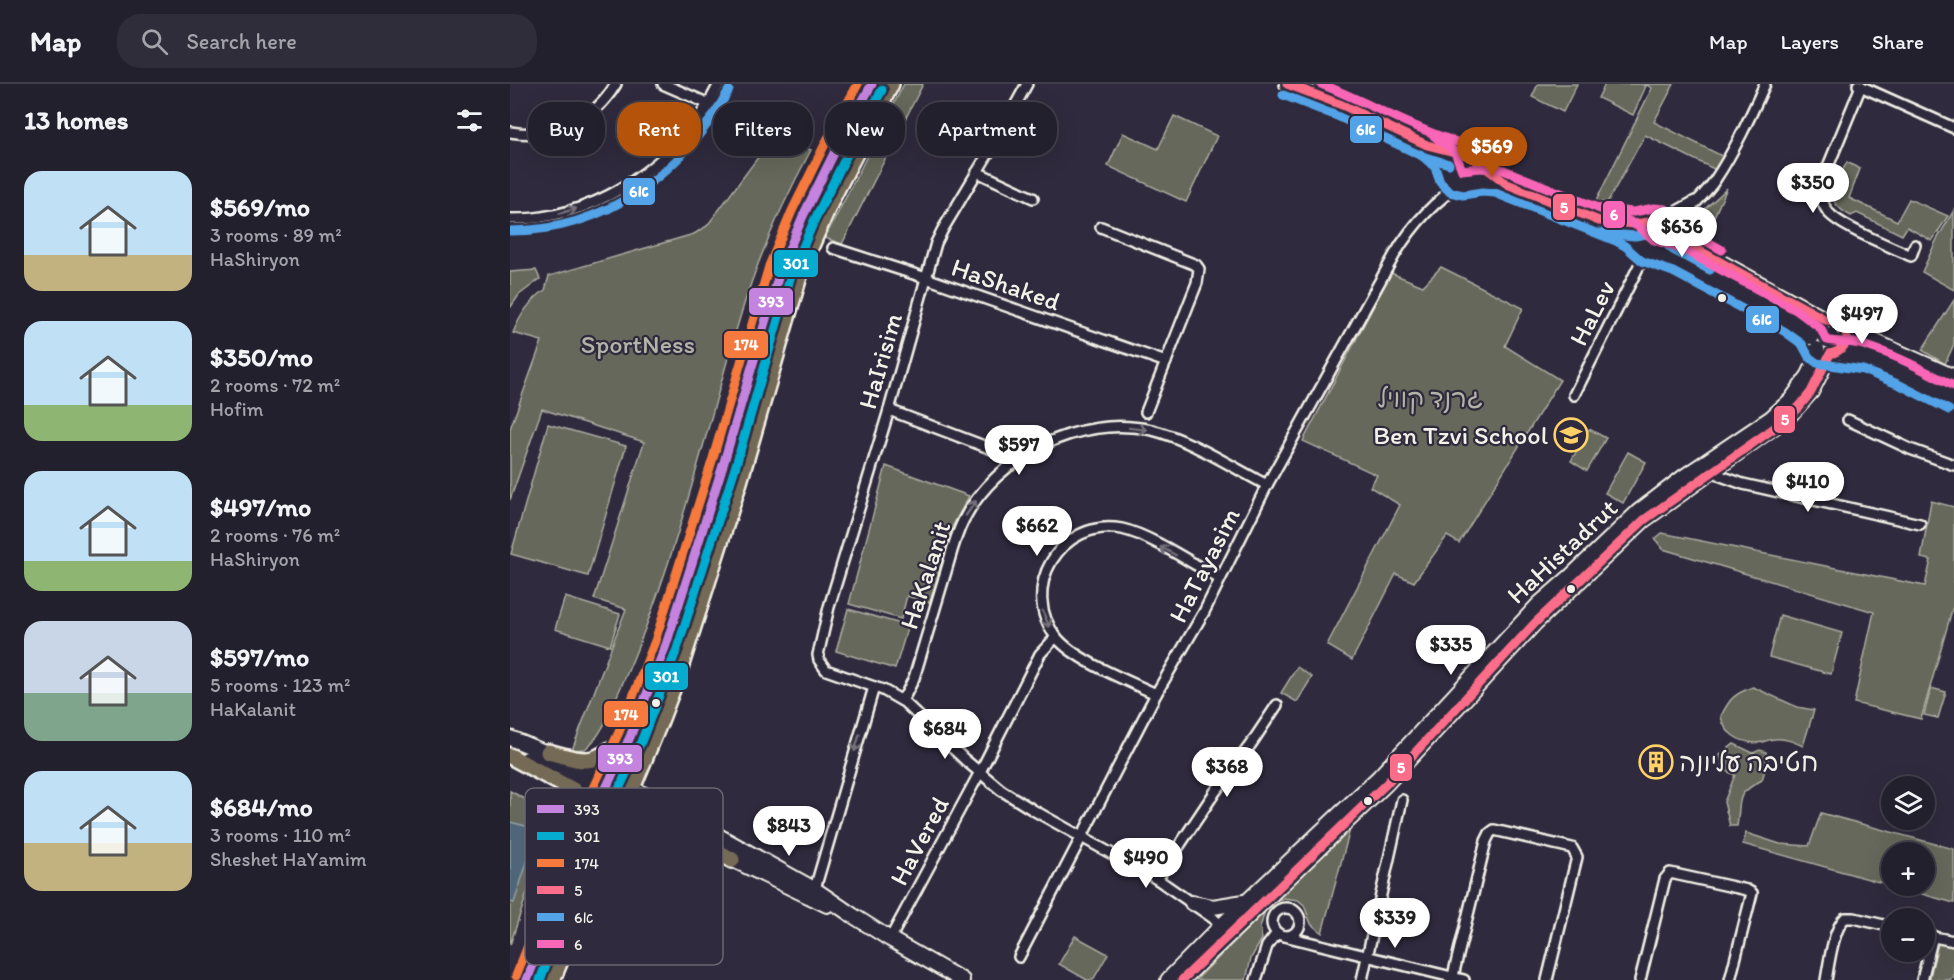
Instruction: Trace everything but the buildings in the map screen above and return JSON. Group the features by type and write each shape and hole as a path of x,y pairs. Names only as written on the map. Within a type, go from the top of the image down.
{"main road":[{"path":"601,788 630,737 679,609 780,271 803,216 872,84"},
{"path":"632,788 660,721 692,630 739,482 802,266 831,198 891,84"},
{"path":"548,752 574,759 597,760 630,737"},
{"path":"510,754 570,788"},
{"path":"723,855 732,860"},
{"path":"527,980 533,965"},
{"path":"554,980 560,965"},
{"path":"554,980 561,965"}],"street":[{"path":"510,132 538,135 555,132 575,124 604,101 616,84"},
{"path":"663,84 709,104"},
{"path":"510,219 542,217 597,201 645,172 666,156 690,130 709,104 719,84"},
{"name":"HaIrisim","path":"874,687 831,672 823,666 818,655 829,607 889,410 930,261 943,229 1027,84"},
{"path":"1287,84 1341,105 1427,145 1470,156 1507,184"},
{"path":"1649,250 1670,248 1680,221 1730,158 1765,84"},
{"path":"1916,245 1911,256 1833,218 1821,200 1820,186 1859,85 1954,128"},
{"path":"1427,145 1446,160 1454,180 1467,182 1490,180 1507,184 1621,230 1649,250 1678,261 1790,321 1825,348 1869,359 1954,399"},
{"path":"1449,169 1453,159 1460,154"},
{"path":"1467,182 1477,173 1477,163"},
{"name":"HaTayasim","path":"1020,957 1156,694 1185,647 1267,485 1395,254 1411,230 1438,200 1446,184 1449,169"},
{"path":"977,172 1033,198"},
{"name":"HaTayasim","path":"1438,200 1467,182"},
{"path":"1599,221 1635,224 1652,221 1670,215 1702,196"},
{"path":"1652,221 1666,223 1680,240 1826,320 1836,321 1844,328 1954,377"},
{"path":"1649,250 1641,232 1652,221"},
{"path":"1101,226 1196,265 1199,269 1197,283 1146,412"},
{"name":"HaShaked","path":"833,248 1166,362"},
{"name":"HaLev","path":"1574,395 1649,250"},
{"path":"1825,348 1816,326 1826,320"},
{"path":"1825,348 1846,343 1847,335 1844,328"},
{"name":"HaHistadrut","path":"1168,980 1386,784 1544,614 1644,520 1791,400 1825,348"},
{"path":"889,410 997,451 1012,465"},
{"path":"1848,420 1910,449 1954,465"},
{"name":"HaKalanit","path":"901,700 914,678 962,523 985,489 1012,465 1040,447 1071,435 1103,428 1135,428 1173,437 1267,485"},
{"path":"1712,464 1721,476 1743,484 1920,524"},
{"name":"HaHistadrut","path":"1182,980 1246,902 1379,777 1539,604 1638,513 1712,464"},
{"path":"1156,694 1087,660 1056,637 1048,625 1041,602 1045,573 1051,560 1077,536 1112,528 1138,534 1220,579"},
{"name":"HaVered","path":"890,939 980,772 1040,654 1056,637"},
{"path":"814,894 874,687 901,700 1012,798 1157,879 1225,930"},
{"path":"1157,879 1277,705"},
{"path":"510,738 548,752 616,788"},
{"path":"510,754 603,782"},
{"path":"1362,980 1402,800"},
{"path":"1452,979 1486,841 1494,830 1572,848 1577,857 1547,980"},
{"path":"723,845 852,915 962,980"},
{"path":"723,854 814,894"},
{"path":"1640,980 1665,879 1670,873 1752,893 1753,897 1731,980"},
{"path":"1192,903 1225,907 1246,902"},
{"path":"1319,944 1303,929 1301,919 1295,911 1288,908 1277,911 1274,915 1272,924 1280,935 1452,979 1464,980"},
{"path":"1826,980 1837,931 1845,918 1881,924"},
{"path":"1256,980 1267,946 1280,935 1289,936 1297,932 1301,919"},
{"path":"1935,936 1954,941"},
{"path":"1922,980 1925,962"}],"green space":[{"path":"904,84 923,84 905,120 905,102 895,102"},
{"path":"1538,84 1577,84 1563,112 1532,97"},
{"path":"1605,84 1646,86 1633,115 1598,98"},
{"path":"1645,84 1674,84 1654,122 1724,157 1716,170 1645,135 1607,203 1596,201 1652,88"},
{"path":"1174,116 1217,136 1186,202 1108,166 1123,133 1158,149"},
{"name":"SportNess","path":"759,156 808,156 772,230 755,272 673,549 640,642 610,712 597,736 585,749 572,750 626,609 594,599 644,442 542,409 510,500 510,429 542,341 513,333 526,309 545,290 549,276 694,234 707,226"},
{"path":"867,156 887,156 842,244 825,238"},
{"path":"1847,162 1860,169 1849,198 1897,221 1909,199 1948,216 1932,241 1907,227 1902,235 1857,213 1851,216 1842,210 1833,198 1833,192"},
{"path":"1727,188 1703,241 1691,231 1693,225 1701,213"},
{"path":"1954,210 1954,290 1922,272"},
{"name":"גרנד קוויל","path":"1441,267 1523,308 1505,346 1560,380 1459,543 1447,536 1414,582 1396,574 1352,660 1327,645 1400,505 1370,487 1377,475 1303,441 1391,273 1423,286"},
{"path":"536,270 540,279 519,295 510,308 510,272"},
{"path":"1954,300 1954,344 1945,364 1922,350"},
{"path":"548,424 626,446 588,576 511,554"},
{"path":"1589,429 1606,438 1587,471 1571,461"},
{"path":"1628,452 1646,462 1623,503 1605,493"},
{"path":"886,466 969,496 952,527 930,603 907,596 901,619 849,604"},
{"path":"1931,501 1954,507 1954,603 1921,719 1854,703 1874,612 1663,549 1655,539 1662,533 1925,586 1931,560 1921,558"},
{"path":"565,597 620,614 610,646 555,629"},
{"path":"848,609 908,626 895,669 836,651"},
{"path":"1780,615 1842,633 1831,674 1769,657"},
{"path":"1297,667 1312,677 1297,702 1281,693"},
{"path":"1753,687 1797,707 1814,710 1803,746 1779,739 1758,743 1749,742 1729,732 1721,716 1724,710 1733,697"},
{"path":"1931,688 1946,692 1938,718 1924,715"},
{"path":"1734,744 1753,753 1760,750 1766,752 1768,760 1762,780 1740,798 1737,826 1730,826 1724,802 1735,775 1724,770 1720,755"},
{"path":"510,791 525,799 525,899 510,945"},
{"path":"1821,813 1928,842 1881,842 1881,883 1743,844 1746,833 1780,844 1809,846"},
{"path":"1352,822 1322,933 1311,924 1304,905 1298,900 1284,898 1270,904"},
{"path":"1935,844 1954,849 1954,903 1929,896 1935,896"},
{"path":"1265,911 1260,928 1262,939 1251,958 1246,980 1196,980"},
{"path":"1075,936 1108,954 1093,980 1087,980 1059,964"},
{"path":"1938,944 1954,947 1954,978 1932,980 1930,977"}],"water":[{"path":"510,822 525,826 525,869 514,903 510,902"}],"transit line":[{"name":"174","path":"593,788 619,732 655,641 713,458 769,266 792,211 858,84"},
{"name":"393","path":"606,788 630,737 666,645 724,462 780,271 803,216 838,145 872,84"},
{"name":"5","path":"1182,980 1386,784 1535,623 1644,520 1777,426 1799,407 1811,392 1830,354 1843,346 1847,336 1841,325 1826,320 1680,240 1662,220 1635,224 1599,221 1507,184 1470,156 1427,145 1342,105 1287,84"},
{"name":"6","path":"1321,84 1457,142"},
{"name":"6א","path":"510,231 545,228 579,220 610,208 639,191 665,171 689,147 729,90"},
{"name":"301","path":"619,788 641,742 677,649 736,465 791,275 814,221 882,90"},
{"name":"6א","path":"1283,95 1337,116 1422,156 1449,164"},
{"name":"6","path":"1434,136 1455,152 1462,170 1501,169 1625,219 1654,240 1684,250 1796,310 1820,328 1827,340 1855,343 1884,352 1954,386"},
{"name":"6א","path":"1420,154 1435,167 1440,182 1450,192 1463,195 1482,192 1495,193 1616,241 1642,261 1673,272 1784,331 1802,344 1809,357 1817,363 1863,370 1900,385 1949,410"},
{"name":"6","path":"1601,209 1634,212 1654,208 1666,209 1679,218 1687,230 1722,250"},
{"name":"6א","path":"1599,233 1635,236 1658,232 1673,250 1710,270"},
{"name":"174","path":"516,976 525,953"},
{"name":"393","path":"527,980 533,965"},
{"name":"301","path":"540,980 546,965"}],"place":[{"name":"Ben Tzvi School","path":"1571,435"},
{"name":"חטיבה עליונה","path":"1656,762"}]}
